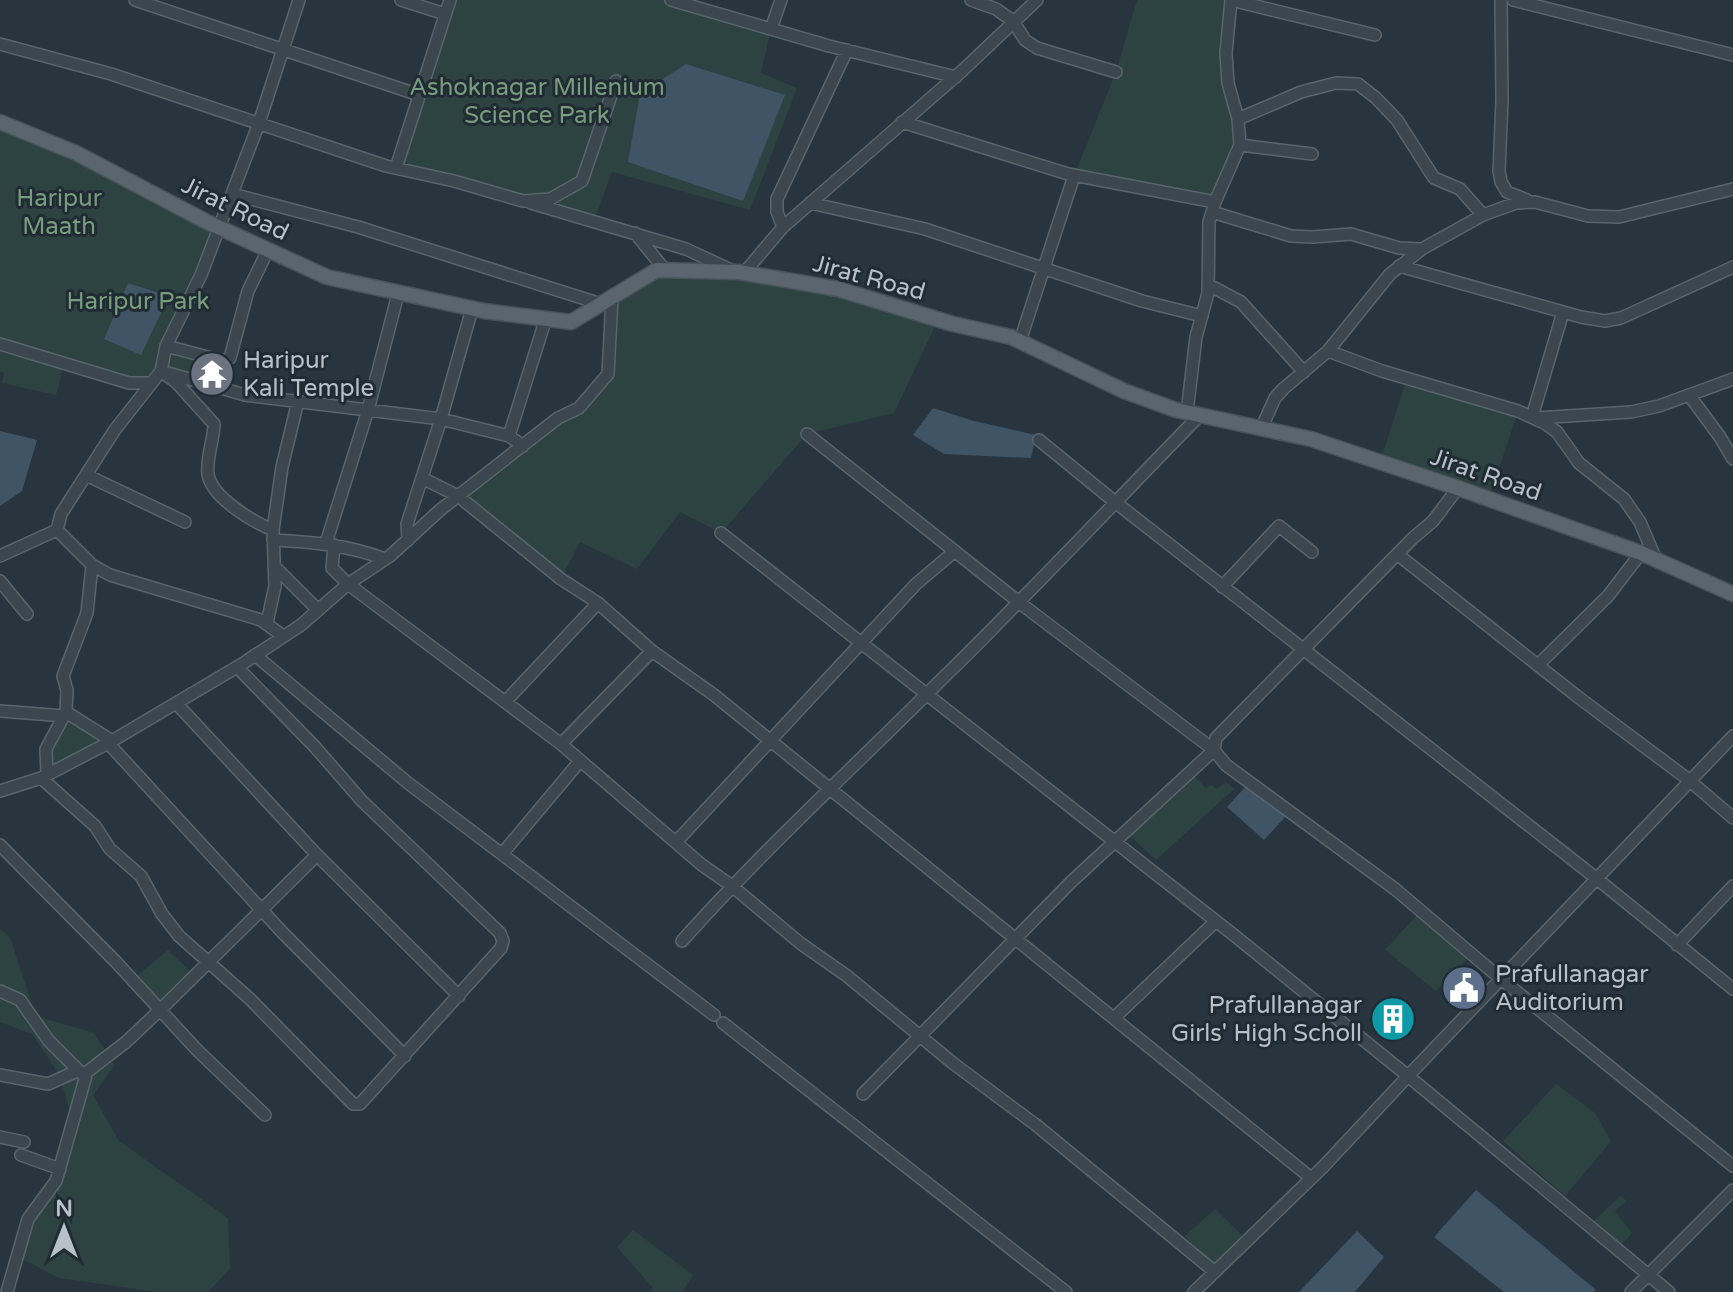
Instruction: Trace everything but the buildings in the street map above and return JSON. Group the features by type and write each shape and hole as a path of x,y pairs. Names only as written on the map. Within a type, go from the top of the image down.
{"main road":[{"name":"Jirat Road","path":"0,122 76,153 219,227 327,277 472,309 571,322 657,270 739,272 838,289 953,324 1011,337 1124,391 1194,414 1311,439 1458,488 1641,553 1733,594"}],"street":[{"path":"135,0 419,95"},
{"path":"57,530 61,514 114,431 161,371 166,346 201,275 259,123 299,0"},
{"path":"401,0 445,14"},
{"path":"396,168 450,0"},
{"path":"671,0 956,77"},
{"path":"771,29 781,0"},
{"path":"971,0 996,9 1013,21 1025,40 1037,48 1116,72"},
{"path":"0,44 111,74 396,168 454,181 634,232 700,254 739,272 783,227 956,77 1037,0"},
{"path":"682,941 828,788 1020,603 1194,414 1193,352 1209,285 1208,239 1213,207 1240,145 1238,119 1228,83 1226,53 1231,0 1375,35"},
{"path":"1501,0 1499,171 1507,192 1588,216 1619,217 1733,189"},
{"path":"1513,0 1733,55"},
{"path":"783,227 777,212 777,199 847,50"},
{"path":"523,201 550,199 582,181 616,81"},
{"path":"1238,119 1301,92 1336,83 1358,84 1397,120 1434,178 1460,189 1483,215"},
{"path":"902,122 1074,176 1213,207 1291,236 1351,234 1399,248 1422,249"},
{"path":"1240,145 1312,154"},
{"path":"1020,341 1074,176"},
{"path":"0,791 44,776 110,742 237,667 283,636 385,559 458,496 558,418 579,408 608,374 606,301 358,227 232,194"},
{"path":"1261,429 1275,398 1328,351 1378,286 1399,266 1422,249 1483,215 1516,203 1535,202"},
{"path":"810,203 925,229 1142,301 1202,316"},
{"path":"634,232 665,270"},
{"path":"166,346 223,361 230,358 248,291 268,250"},
{"path":"1399,266 1563,312 1612,321 1733,267"},
{"path":"1209,285 1241,302 1304,372"},
{"path":"398,294 330,544 332,568 348,584 561,744 676,842 1036,1125 1215,1272"},
{"path":"408,540 407,524 472,309"},
{"path":"1534,418 1563,312"},
{"path":"509,436 546,318"},
{"path":"0,344 129,383 151,383"},
{"path":"1328,351 1534,418 1557,432 1579,463 1624,499 1640,522 1656,560"},
{"path":"161,371 245,395 441,419 509,436 523,446"},
{"path":"161,371 176,382 214,424 208,474 222,498 273,535 359,549 385,559"},
{"path":"1534,418 1631,412 1733,379"},
{"path":"1689,395 1733,459"},
{"path":"267,623 275,586 273,535 282,467 298,401"},
{"path":"807,434 1020,603 1214,750 1226,765 1395,889 1501,979 1733,1166"},
{"path":"1039,440 1733,989"},
{"path":"86,475 185,522"},
{"path":"422,478 458,496 561,579 598,603 652,651 714,695 1311,1178"},
{"path":"863,1094 1114,842 1214,750 1216,738 1433,521 1458,488"},
{"path":"1222,587 1279,526 1312,552"},
{"path":"0,556 57,530"},
{"path":"57,530 92,565 110,575 267,623 283,636"},
{"path":"721,533 1216,921 1669,1292"},
{"path":"676,842 771,743 860,642 916,584 955,551"},
{"path":"1538,665 1608,596 1641,553"},
{"path":"1397,554 1689,780 1733,818"},
{"path":"92,565 87,613 63,676 67,690 66,714 49,739 44,776 95,826 110,849 141,876 162,914 179,936 210,961 353,1104 360,1104 459,996 501,948 503,941 500,933 362,801 315,747 237,667"},
{"path":"274,566 318,610"},
{"path":"0,581 27,614"},
{"path":"505,702 598,603"},
{"path":"561,744 652,651"},
{"path":"255,655 408,783 719,1019 1066,1292"},
{"path":"176,703 317,855 459,996"},
{"path":"0,711 66,714 110,742 262,910 405,1056"},
{"path":"1194,1292 1311,1178 1733,736"},
{"path":"502,854 580,761"},
{"path":"0,845 116,962 159,1011 265,1115"},
{"path":"0,1075 48,1084 87,1072 159,1011 317,855"},
{"path":"1677,945 1733,886"},
{"path":"1115,1017 1216,921"},
{"path":"0,991 20,1000 49,1041 81,1074"},
{"path":"7,1292 28,1219 51,1189 60,1169 81,1074"},
{"path":"0,1137 24,1142"},
{"path":"21,1155 60,1169"},
{"path":"1631,1292 1733,1190"}],"green space":[{"name":"Ashoknagar Millenium Science Park","path":"450,0 671,0 771,29 761,73 797,88 750,210 612,172 594,221 396,168"},
{"path":"1137,0 1231,0 1226,53 1240,131 1215,202 1074,176 1116,72"},
{"path":"0,122 219,227 166,345 200,355 200,367 188,379 161,371 151,383 64,365 56,395 2,383"},
{"path":"657,270 734,272 938,320 894,413 807,434 721,533 680,512 637,569 580,542 561,579 458,496 579,408 608,374 612,298"},
{"path":"1407,378 1518,411 1489,499 1380,462"},
{"path":"71,714 109,741 54,770 54,746"},
{"path":"1195,777 1206,788 1211,785 1217,789 1226,782 1234,789 1156,860 1130,836"},
{"path":"1418,914 1469,957 1436,991 1385,950"},
{"path":"0,929 10,937 36,1016 94,1033 115,1065 93,1095 119,1141 228,1218 230,1269 208,1292 157,1292 59,1278 20,1258 71,1116 59,1074 32,1034 0,1022"},
{"path":"168,950 195,976 159,1011 132,980"},
{"path":"1556,1084 1595,1113 1611,1141 1565,1196 1503,1141"},
{"path":"1620,1196 1627,1201 1615,1211 1632,1233 1619,1247 1592,1223"},
{"path":"1215,1209 1245,1238 1214,1266 1185,1236"},
{"path":"633,1230 693,1275 682,1292 650,1292 653,1288 617,1247"}],"water":[{"path":"686,64 785,95 743,201 628,162 640,94"},
{"path":"128,283 169,296 141,355 104,339"},
{"path":"933,408 1036,435 1031,458 944,454 913,435"},
{"path":"0,431 37,440 22,491 0,506"},
{"path":"1249,783 1286,816 1264,840 1227,807"},
{"path":"1476,1190 1596,1290 1504,1292 1434,1237"},
{"path":"1357,1231 1384,1257 1355,1292 1299,1292"}],"place":[{"name":"Haripur Kali Temple","path":"212,374"},
{"name":"Prafullanagar Auditorium","path":"1464,988"},
{"name":"Prafullanagar Girls' High Scholl","path":"1393,1019"}],"park label":[{"name":"Haripur Maath","path":"59,212"},
{"name":"Haripur Park","path":"138,301"}]}
